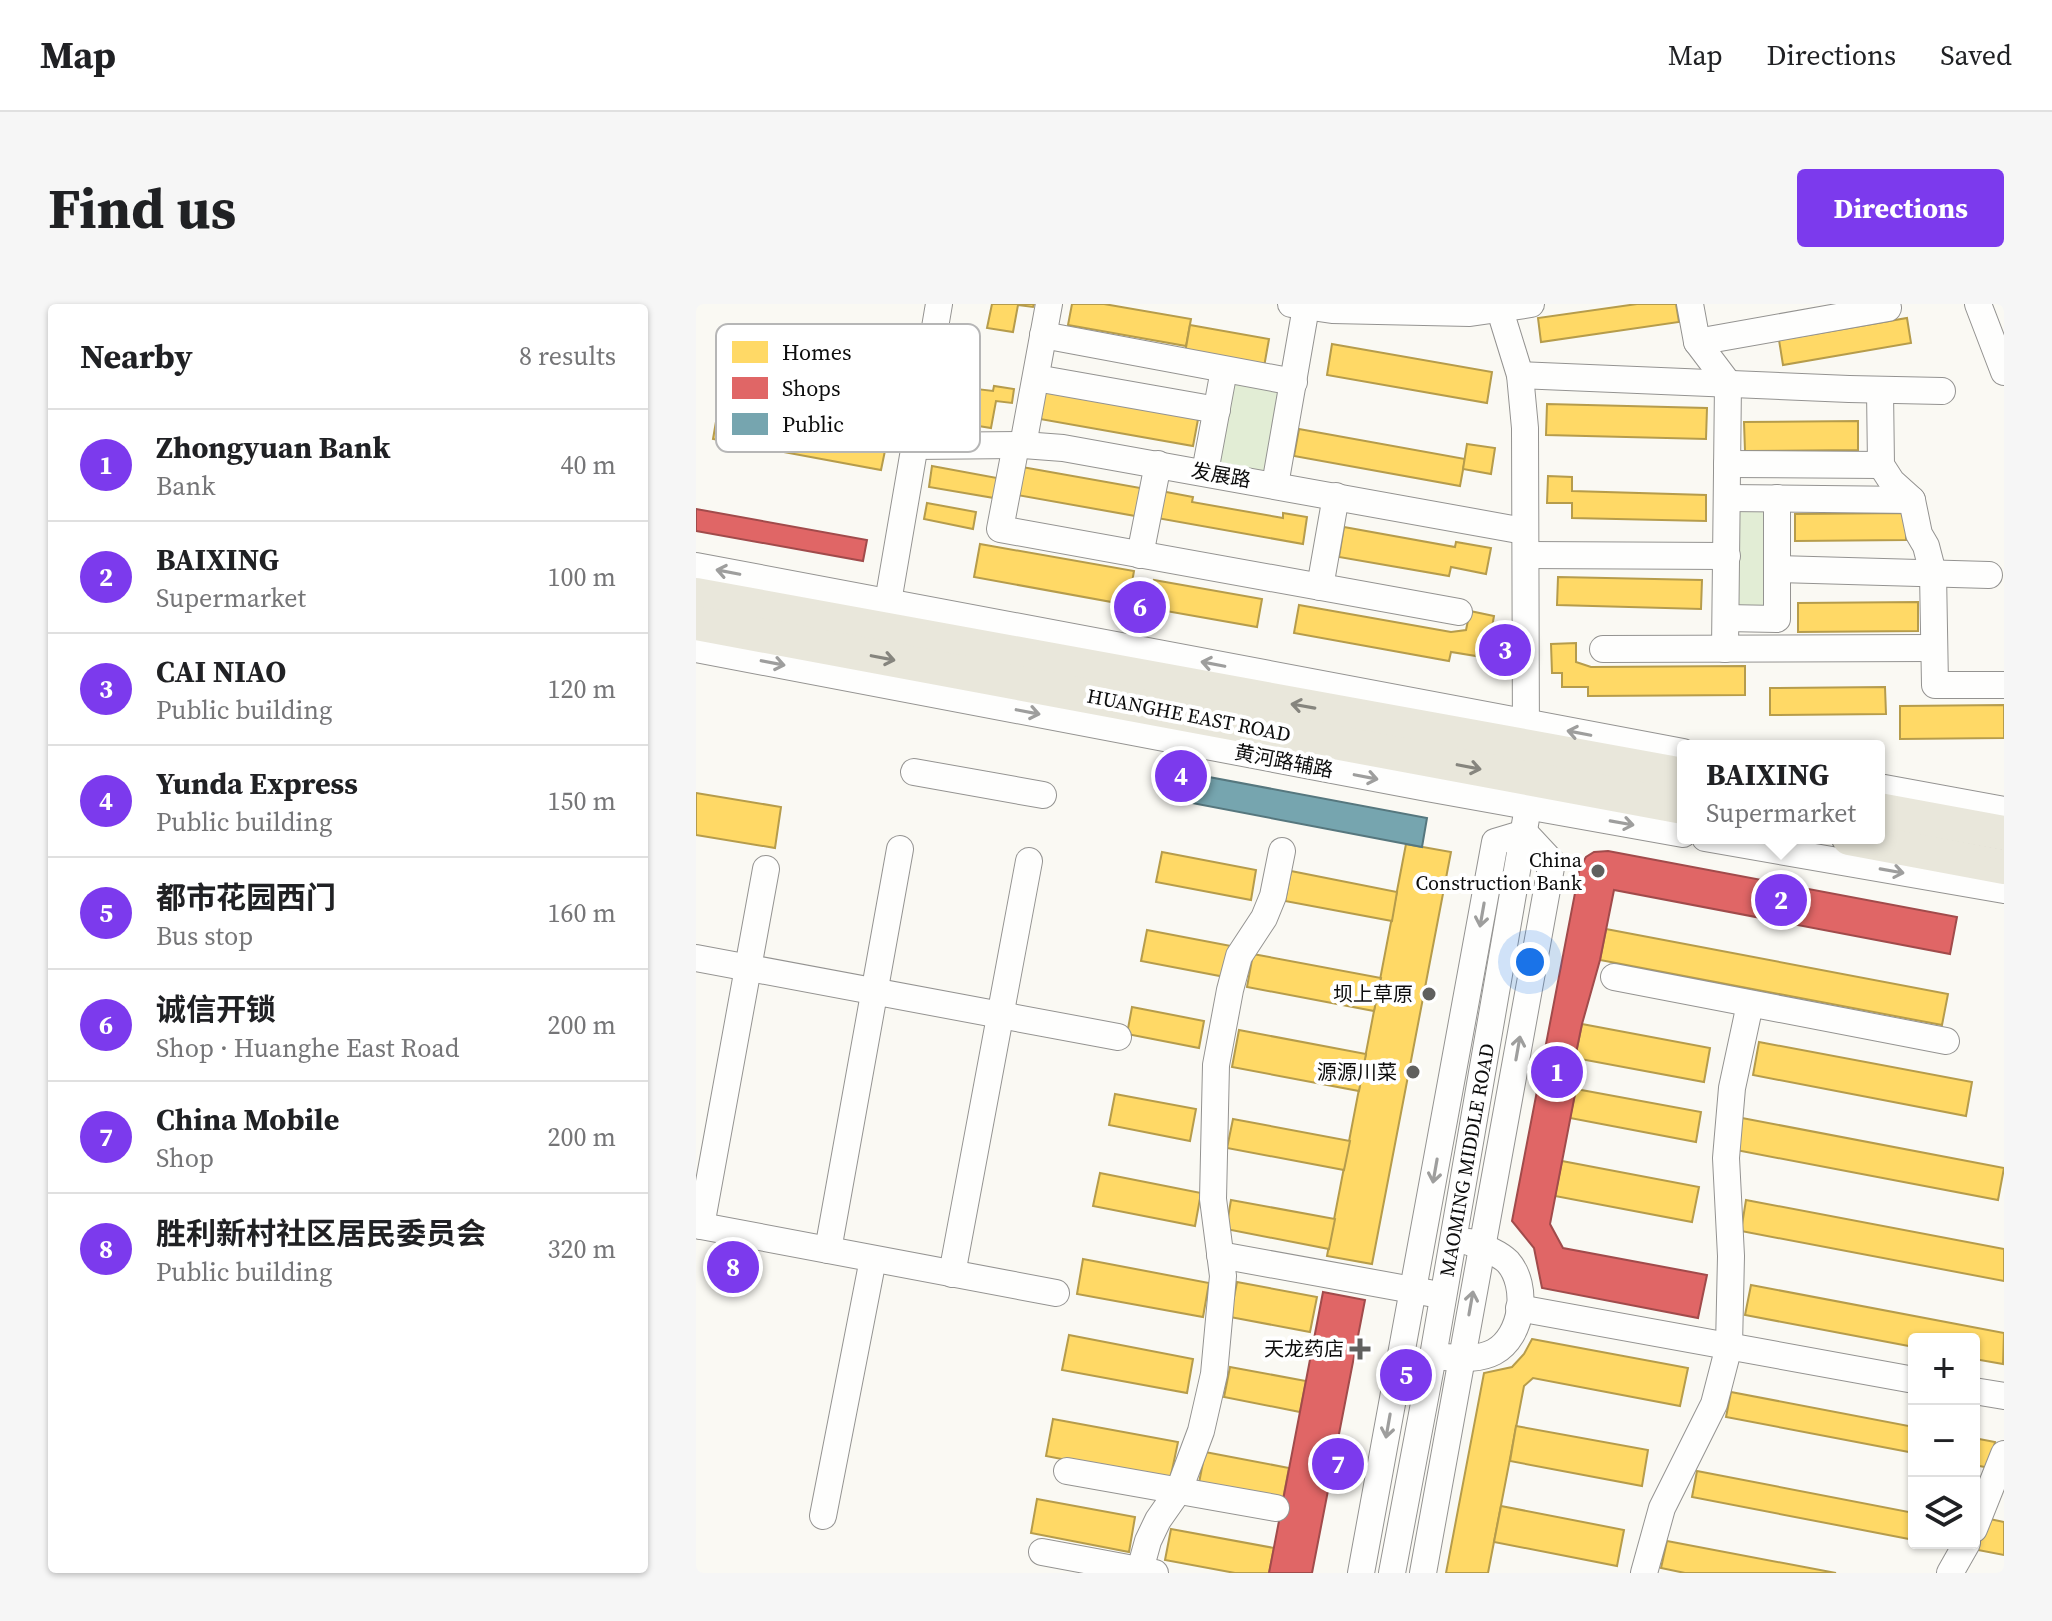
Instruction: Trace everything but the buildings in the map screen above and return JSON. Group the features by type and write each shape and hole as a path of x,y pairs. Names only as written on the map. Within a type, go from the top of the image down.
{"main road":[{"name":"HUANGHE EAST ROAD","path":"700,629 1677,806"},
{"name":"HUANGHE EAST ROAD","path":"1527,777 1677,775"},
{"path":"1885,811 2004,833"},
{"path":"1881,844 2004,867"}],"street":[{"path":"935,324 939,304"},
{"path":"1049,304 1036,378 1000,529 1459,612"},
{"path":"1275,485 1294,382 1299,306 1332,310 1470,313 1499,306 1531,304"},
{"path":"1690,304 1697,342 1728,383 1725,649"},
{"path":"1978,304 2004,372"},
{"name":"MAOMING MIDDLE ROAD","path":"1392,1573 1454,1237 1527,777 1525,428 1520,375 1499,306"},
{"path":"1697,342 1888,308"},
{"path":"1043,335 1294,382"},
{"path":"1205,472 1224,370"},
{"path":"1520,375 1942,391"},
{"path":"1036,378 1217,410"},
{"path":"1880,391 1881,465 1892,482 1912,500 1919,534 1926,546 1933,573 1935,685 2004,685"},
{"name":"发展路","path":"980,445 1063,448 1205,472 1336,496 1525,543 1727,556"},
{"path":"888,602 913,452"},
{"path":"1140,555 1158,464"},
{"path":"1727,464 1881,465"},
{"path":"1320,587 1336,496"},
{"path":"1727,498 1912,500"},
{"path":"1726,618 1777,619 1777,498"},
{"path":"696,566 888,602 1527,777 1677,832"},
{"path":"1777,569 1989,575"},
{"path":"1603,649 1933,648"},
{"path":"1527,777 1677,753"},
{"path":"914,772 1043,795"},
{"path":"1423,1573 1552,862 1527,777"},
{"path":"1361,1573 1495,842 1527,777"},
{"path":"1885,788 2004,810"},
{"path":"1740,844 2004,890"},
{"path":"828,1250 900,849"},
{"path":"1042,1552 1148,1572 1148,1541 1179,1490 1201,1431 1214,1374 1222,1293 1213,1199 1216,1065 1239,956 1264,918 1273,896 1282,851"},
{"path":"952,1274 1029,861"},
{"path":"766,869 698,1226 1056,1293"},
{"path":"696,958 1118,1037"},
{"path":"1614,977 1946,1041"},
{"path":"1644,1573 1662,1508 1714,1404 1729,1346 1731,1256 1726,1158 1732,1088 1750,1004"},
{"path":"1433,1356 1461,1358 1494,1352 1506,1343 1516,1324 1519,1308 1521,1293 1517,1277 1508,1262 1482,1247 1454,1237"},
{"path":"1220,1255 1443,1296"},
{"path":"823,1516 873,1259"},
{"path":"1519,1308 1908,1379"},
{"path":"1980,1392 2004,1396"},
{"path":"1980,1514 2004,1454"},
{"path":"1067,1471 1276,1508"},
{"path":"1950,1573 1964,1549"}],"green space":[{"path":"1227,375 1286,384 1274,472 1218,469"},
{"path":"1739,509 1764,509 1769,513 1766,609 1738,607"}],"place":[{"name":"诚信开锁","path":"1140,607"},
{"name":"CAI NIAO","path":"1505,650"},
{"name":"Yunda Express","path":"1181,776"},
{"name":"China Construction Bank","path":"1598,871"},
{"name":"BAIXING","path":"1781,900"},
{"name":"坝上草原","path":"1429,994"},
{"name":"源源川菜","path":"1413,1072"},
{"name":"Zhongyuan Bank","path":"1557,1072"},
{"name":"胜利新村社区居民委员会","path":"733,1267"},
{"name":"天龙药店","path":"1360,1349"},
{"name":"都市花园西门","path":"1406,1375"},
{"name":"China Mobile","path":"1338,1464"}]}
